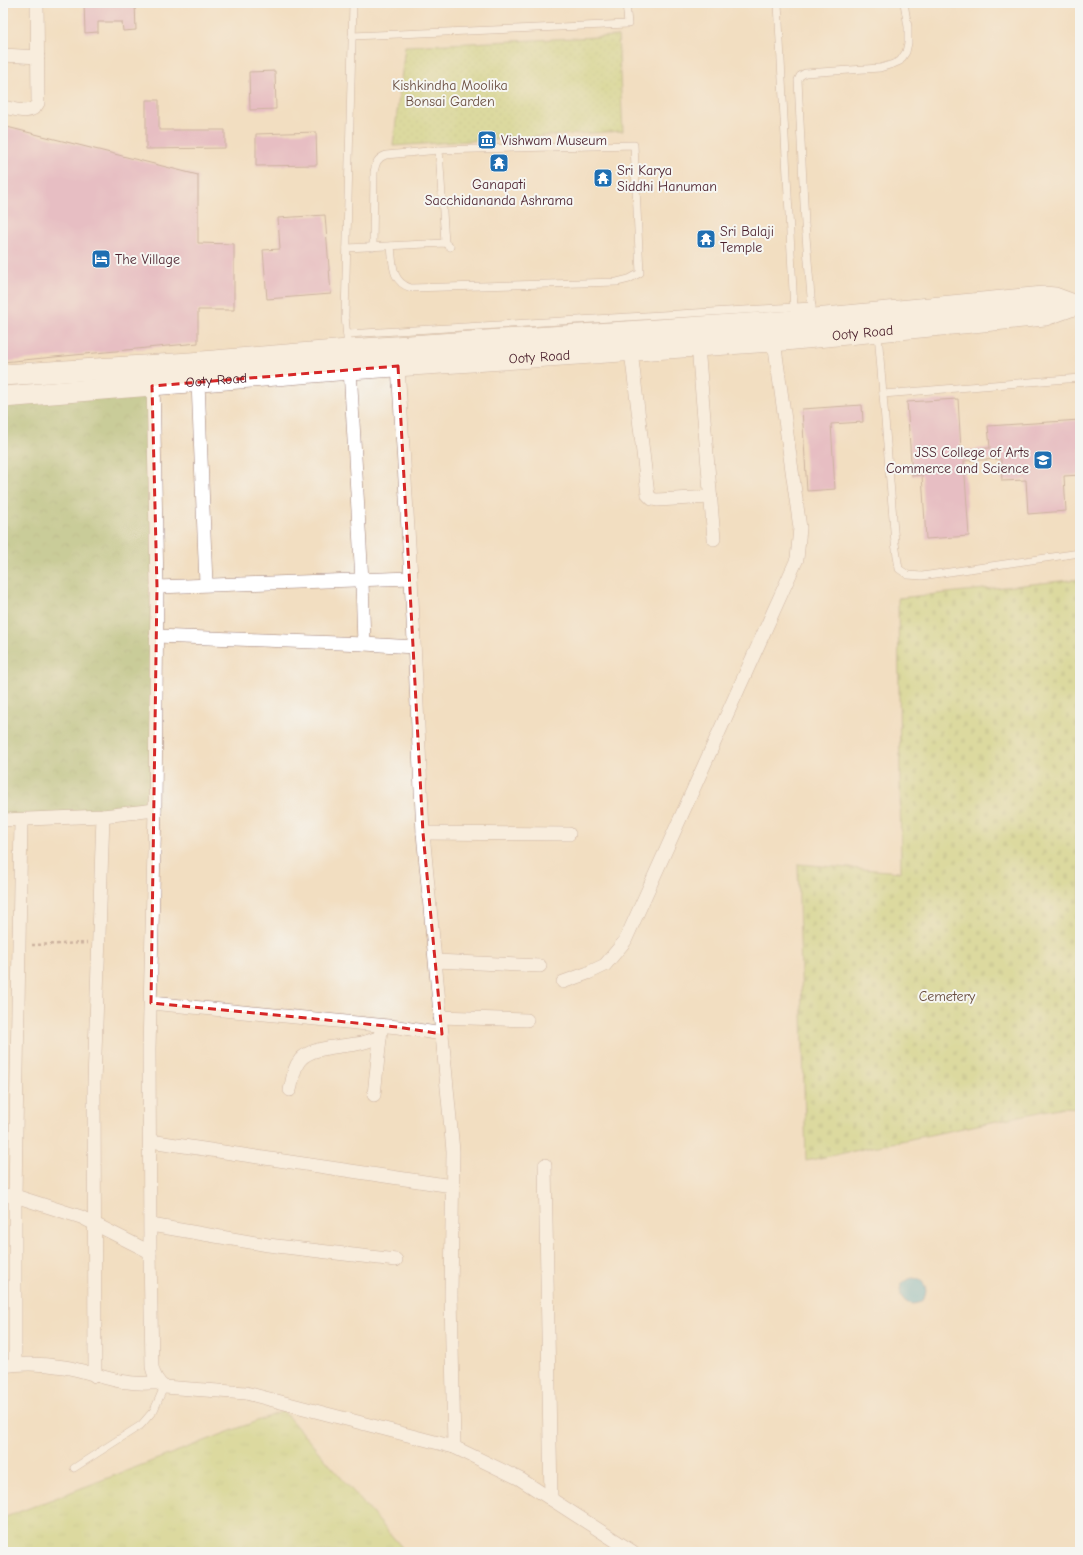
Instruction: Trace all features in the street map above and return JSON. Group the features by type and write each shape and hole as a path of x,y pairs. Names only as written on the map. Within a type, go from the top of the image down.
{"main road":[{"name":"Ooty Road","path":"3,397 348,351 803,313 1044,297 1055,298 1077,305"},
{"name":"Ooty Road","path":"3,376 153,376 198,382 348,351 398,366 774,341 1045,315 1077,305"}],"street":[{"path":"3,107 30,111 36,108 38,103 37,3"},
{"path":"3,55 38,57"},
{"path":"563,982 605,965 625,941 797,559 800,528 774,341"},
{"path":"698,346 714,539"},
{"path":"348,351 362,581 364,644"},
{"path":"631,351 648,495 652,499 657,500 711,497"},
{"path":"398,366 411,578 423,834 453,1151 451,1295 454,1447"},
{"path":"153,376 157,587 155,810 151,1003 150,1252 152,1367 154,1375 161,1385"},
{"path":"198,382 206,584"},
{"path":"157,587 206,584 362,581 411,578"},
{"path":"156,636 414,647"},
{"path":"3,820 103,816 155,810"},
{"path":"95,1376 94,1083 100,942 103,816"},
{"path":"21,820 9,1196 9,1365 66,1367 95,1376 128,1383 246,1393 454,1447 520,1479 634,1552"},
{"path":"423,834 569,834"},
{"path":"436,962 540,966"},
{"path":"151,1003 380,1031"},
{"path":"440,1017 527,1020"},
{"path":"290,1090 295,1067 306,1054 314,1051 358,1044 380,1031 398,1027 442,1034"},
{"path":"374,1095 380,1031"},
{"path":"150,1142 452,1186"},
{"path":"545,1165 551,1499"},
{"path":"9,1196 81,1217 150,1252"},
{"path":"151,1225 268,1245 396,1260"}],"lane":[{"path":"348,351 345,316 353,3"},
{"path":"352,36 628,24 626,3"},
{"path":"778,3 803,313"},
{"path":"803,313 805,224 798,80 800,76 805,73 880,68 900,61 906,52 908,43 908,27 904,3"},
{"path":"373,247 374,172 376,162 381,157 394,154 439,150 634,145 640,273 629,279 617,282 411,288 404,286 395,276 391,246"},
{"path":"347,248 447,245 439,150"},
{"path":"878,331 895,543 899,569 908,575 922,576 1080,553"},
{"path":"883,394 1080,378"},
{"path":"74,1468 141,1425 154,1410 161,1385"}],"path":[{"path":"18,946 100,942"}],"highlighted area":[{"path":"398,366 423,833 442,1034 398,1027 151,1003 157,587 152,386"}],"green space":[{"name":"Kishkindha Moolika Bonsai Garden","path":"618,36 623,131 393,146 405,46"},
{"path":"152,386 155,810 3,819 3,395"},
{"name":"Cemetery","path":"1080,579 1080,1108 1063,1107 806,1161 798,864 901,872 898,598"},
{"path":"283,1411 406,1552 3,1552 3,1518"}],"water":[{"path":"913,1278 922,1282 926,1291 922,1300 913,1304 904,1300 900,1291 904,1282"}],"building":[{"path":"84,3 135,3 136,30 123,31 122,22 98,22 98,32 85,33"},
{"path":"275,71 276,109 250,110 249,72"},
{"path":"146,100 159,100 159,130 225,130 225,148 146,149"},
{"name":"The Village","path":"3,126 198,175 198,243 234,244 234,310 198,310 198,343 3,362"},
{"path":"316,132 317,165 256,166 256,134"},
{"path":"325,215 331,294 267,299 263,250 280,249 278,218"},
{"path":"958,399 961,450 990,448 988,426 1080,420 1080,475 1064,476 1066,511 1028,514 1026,480 1002,481 1001,459 964,461 969,536 926,539 922,475 912,476 907,402"},
{"path":"862,405 863,422 831,424 835,489 807,491 802,409"}],"place":[{"name":"Vishwam Museum","path":"487,140"},
{"name":"Ganapati Sacchidananda Ashrama","path":"499,163"},
{"name":"Sri Karya Siddhi Hanuman","path":"603,178"},
{"name":"Sri Balaji Temple","path":"706,239"},
{"name":"The Village","path":"101,259"},
{"name":"JSS College of Arts Commerce and Science","path":"1043,460"}]}
